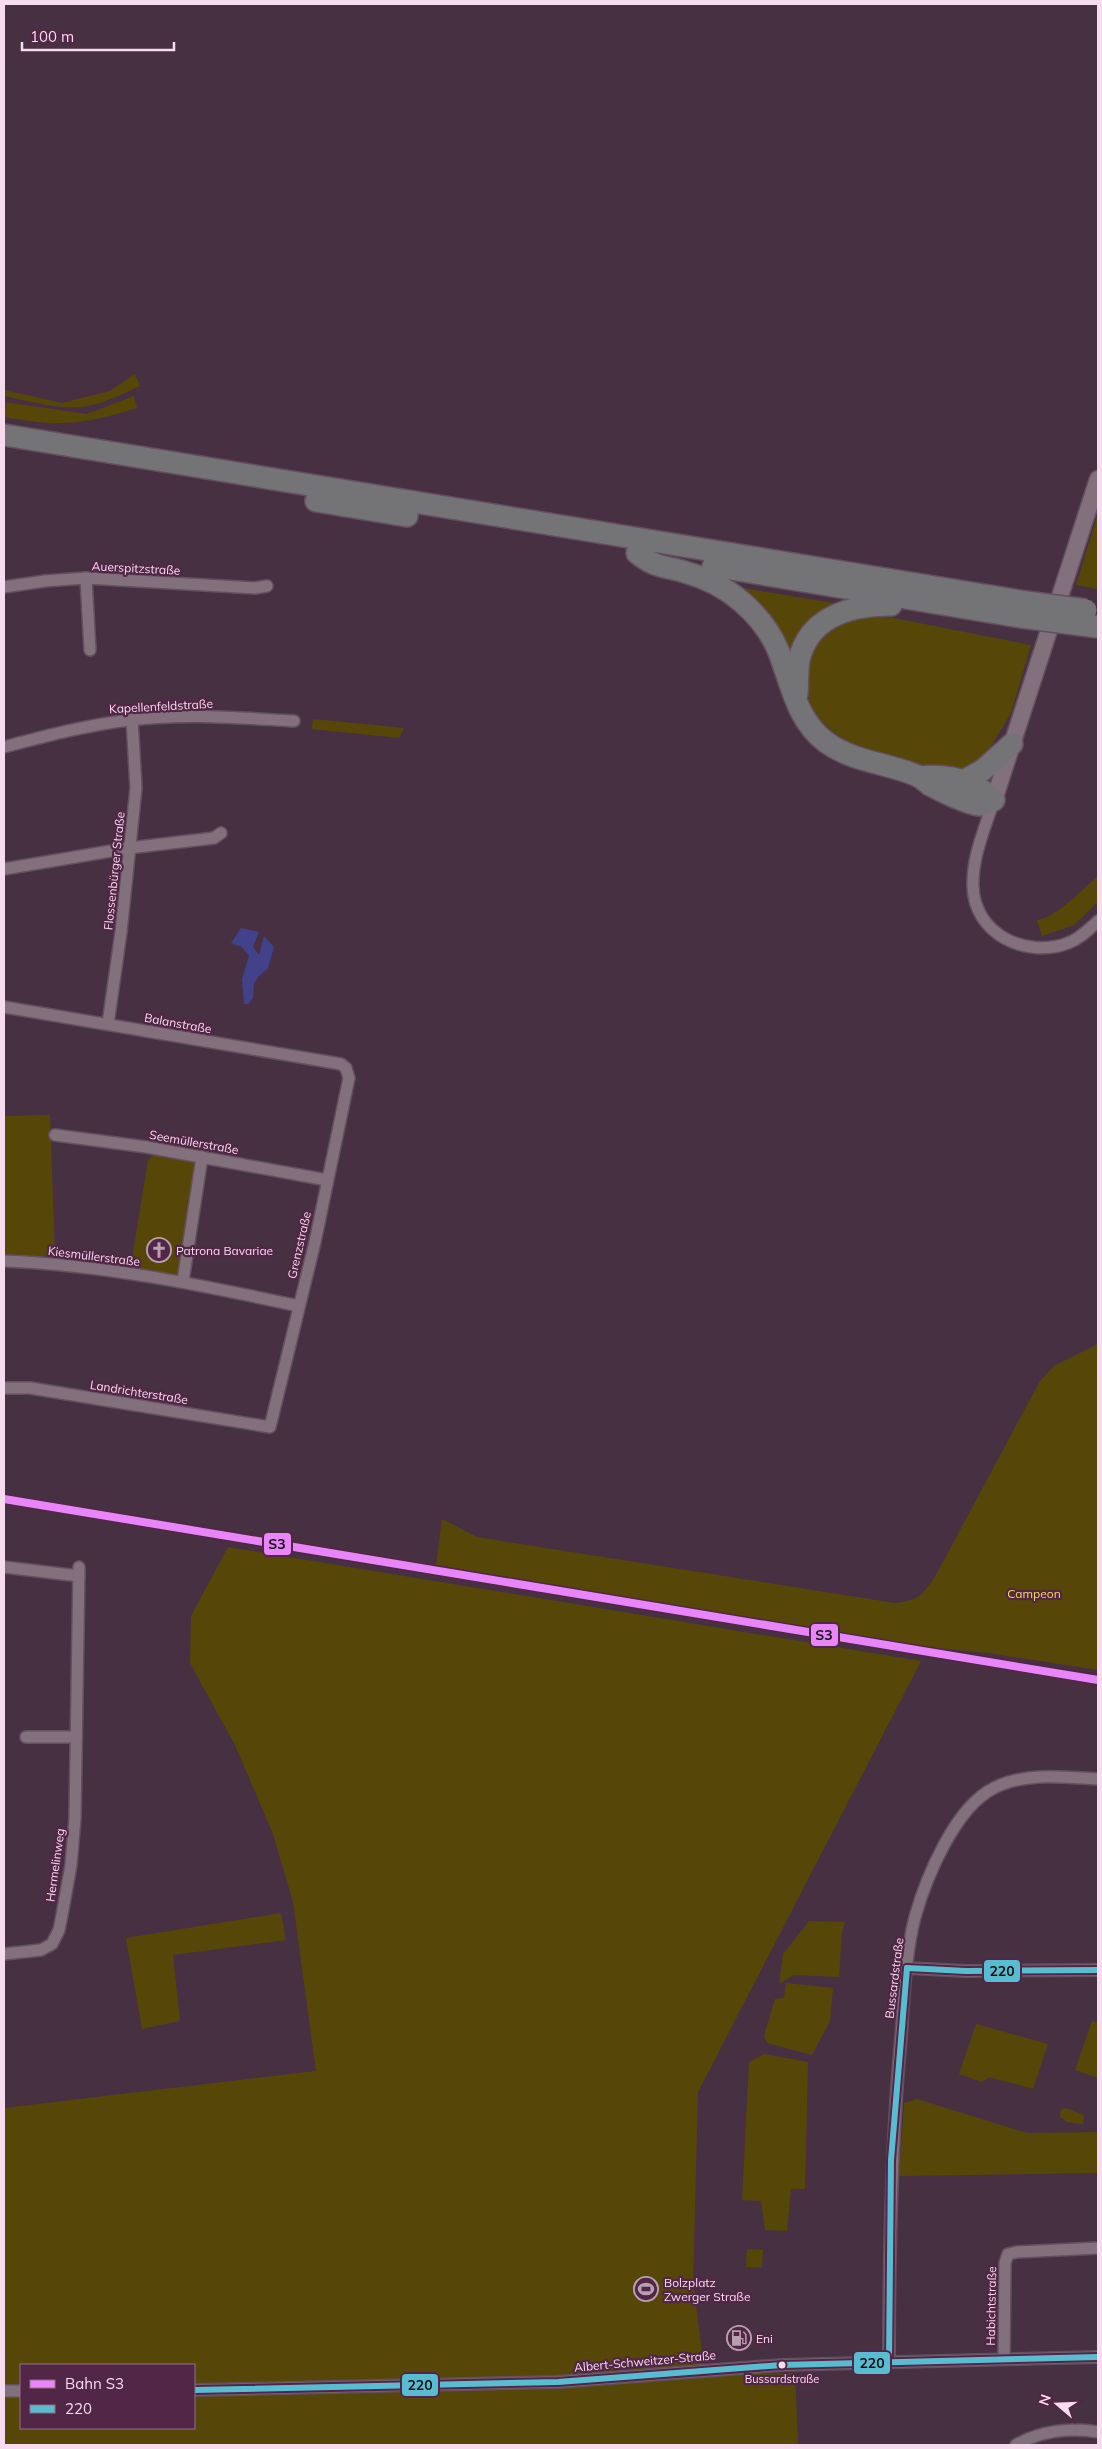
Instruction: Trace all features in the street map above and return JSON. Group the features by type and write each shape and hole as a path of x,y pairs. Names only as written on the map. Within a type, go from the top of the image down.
{"highway":[{"path":"4,435 1024,609 1091,618"},
{"path":"4,450 958,606"},
{"path":"637,554 649,564 684,572 707,580 742,602 756,615 773,640 796,700 810,727 832,746 858,758 919,777 930,785 980,805 994,800 979,786 965,780 933,775 919,777"},
{"path":"796,700 798,668 805,644 814,630 833,616 850,609 870,606 958,606 1024,609"},
{"path":"965,780 983,770 1012,744"}],"main road":[{"path":"994,800 1098,479"}],"street":[{"name":"Auerspitzstraße","path":"4,588 44,581 86,578 255,588 267,586"},
{"path":"86,578 90,650"},
{"name":"Kapellenfeldstraße","path":"4,747 91,725 132,719 199,716 294,721"},
{"name":"Flossenbürger Straße","path":"108,1024 121,932 136,788 132,719"},
{"path":"994,800 974,868 974,899 985,922 1005,939 1017,945 1039,950 1070,943 1080,938 1098,920"},
{"path":"4,869 129,848 214,838 220,833"},
{"name":"Balanstraße","path":"4,1006 341,1064 346,1068"},
{"name":"Grenzstraße","path":"270,1427 327,1180 348,1078 346,1068"},
{"name":"Seemüllerstraße","path":"55,1135 202,1157 327,1180"},
{"path":"182,1281 202,1157"},
{"name":"Kiesmüllerstraße","path":"4,1261 76,1266 182,1281 299,1306"},
{"name":"Landrichterstraße","path":"4,1388 30,1388 270,1427"},
{"name":"Hermelinweg","path":"4,1567 79,1571 75,1818 71,1865 59,1930 52,1944 46,1948 4,1954"},
{"path":"26,1737 76,1737"},
{"name":"Bussardstraße","path":"889,2362 891,2168 907,1968 915,1919 932,1866 958,1823 977,1801 992,1788 1034,1778 1098,1779"},
{"path":"907,1968 966,1971 1098,1970"},
{"name":"Habichtstraße","path":"1004,2359 1005,2263 1008,2254 1098,2248"},
{"name":"Albert-Schweitzer-Straße","path":"195,2390 558,2382 782,2365 1098,2357"},
{"path":"4,2391 20,2391"},
{"path":"1016,2445 1044,2434 1066,2431 1098,2432"}],"green space":[{"path":"135,374 140,386 112,399 89,406 52,406 4,396 4,390 62,403 110,391"},
{"path":"134,396 137,408 86,421 56,423 4,417 4,402 87,414"},
{"path":"1098,514 1098,589 1076,585"},
{"path":"730,586 846,605 790,672"},
{"path":"863,614 899,619 1031,645 1011,713 985,756 964,770 897,759 873,752 851,742 831,730 817,714 807,689 810,658 814,648 819,640 834,627"},
{"path":"313,719 404,728 399,738 312,729"},
{"path":"1098,876 1098,902 1074,925 1042,936 1037,920 1053,914 1078,895"},
{"path":"50,1115 55,1257 4,1254 4,1116"},
{"path":"156,1153 193,1158 198,1164 181,1272 178,1276 136,1270 131,1265 148,1160"},
{"name":"Campeon","path":"1098,1344 1098,1670 988,1653 927,1647 436,1565 442,1519 477,1537 895,1603 916,1598 928,1587 937,1573 1040,1381 1054,1366"},
{"path":"228,1547 921,1661 698,2092 693,2283 705,2375 795,2373 798,2445 4,2445 4,2108 316,2071 293,1902 273,1834 235,1745 190,1663 191,1616"},
{"path":"281,1913 286,1940 173,1955 180,2021 142,2029 126,1938"},
{"path":"809,1921 845,1922 842,1933 839,1977 793,1975 779,1984 783,1954"},
{"path":"786,1983 833,1988 830,2021 812,2055 767,2043 764,2036 775,1999 784,1998"},
{"path":"1092,2021 1098,2023 1098,2078 1075,2070"},
{"path":"976,2024 1048,2044 1033,2089 989,2077 982,2082 959,2074"},
{"path":"764,2054 808,2062 805,2189 791,2189 787,2231 765,2230 761,2201 742,2200 749,2062"},
{"path":"917,2099 1027,2133 1098,2132 1098,2173 899,2176 904,2103"},
{"path":"1066,2108 1084,2115 1083,2124 1067,2122 1060,2117 1061,2109"},
{"path":"747,2249 763,2250 762,2268 746,2267"}],"shaded area":[{"path":"241,928 259,932 253,947 259,955 264,936 274,947 268,968 258,977 254,984 253,998 248,1004 244,1004 242,979 249,956 242,947 231,943"}],"rail line":[{"name":"S3","path":"4,1499 1098,1680"}],"transit line":[{"name":"220","path":"907,1968 966,1971 1098,1970"},
{"name":"220","path":"889,2362 891,2160 907,1968"},
{"name":"220","path":"195,2390 558,2382 782,2365 1098,2357"}],"place":[{"name":"Patrona Bavariae","path":"159,1250"},
{"name":"Bolzplatz Zwerger Straße","path":"646,2289"},
{"name":"Eni","path":"739,2338"},
{"name":"Bussardstraße","path":"782,2365"}]}
